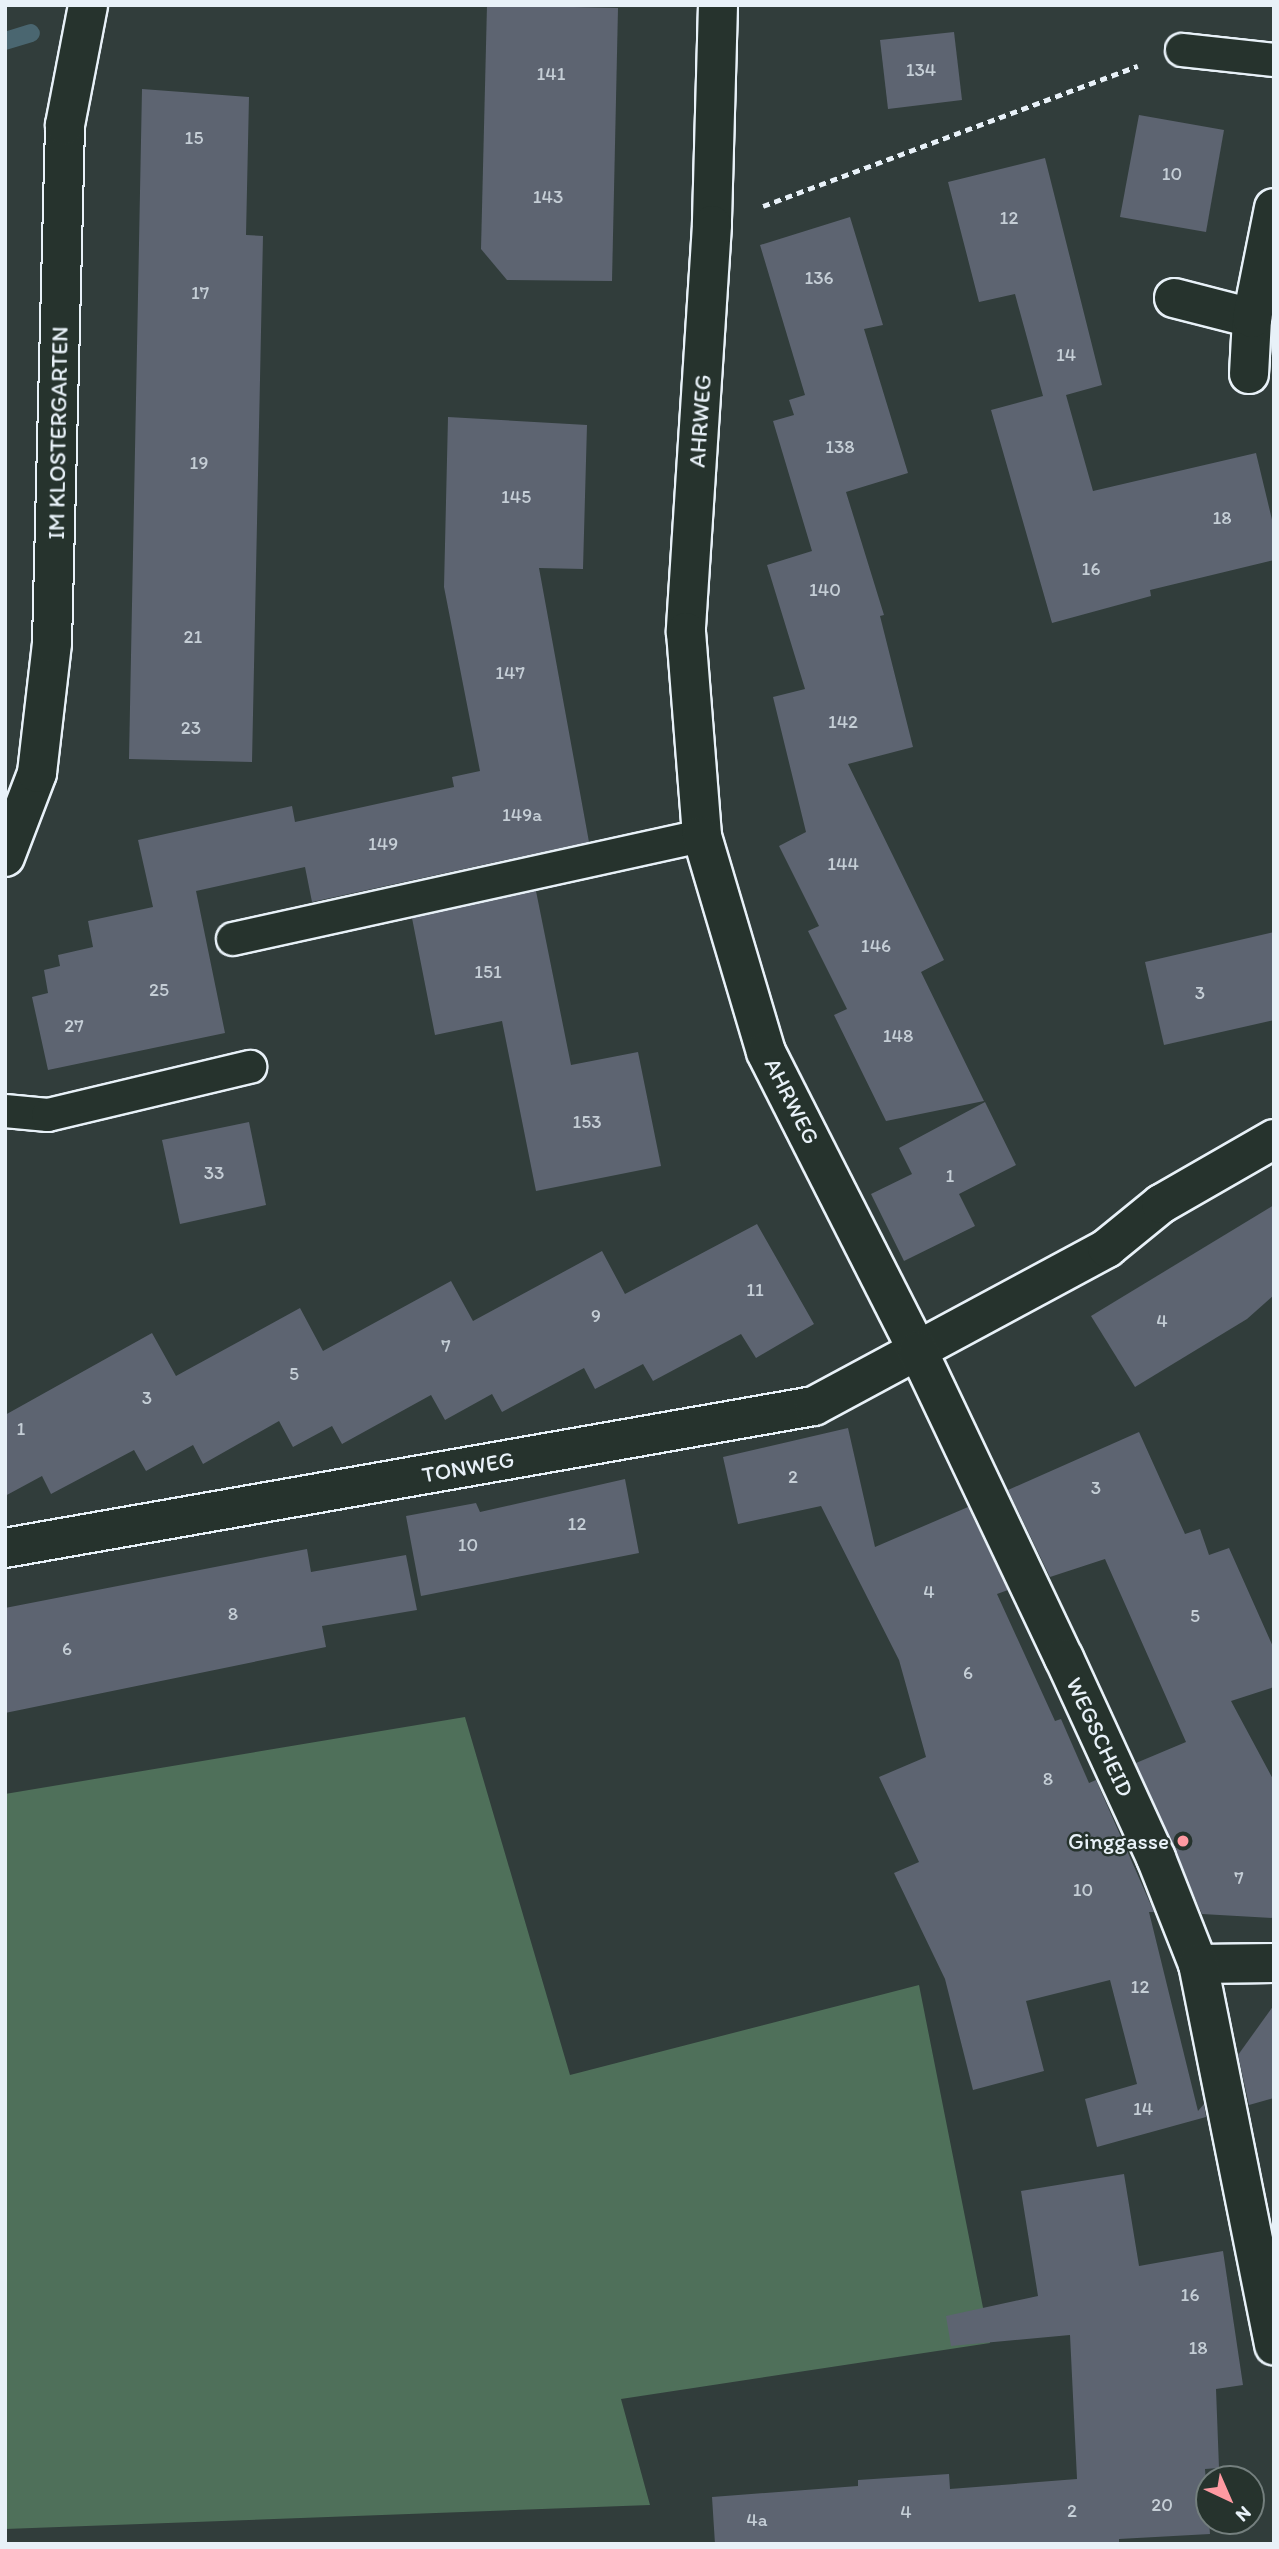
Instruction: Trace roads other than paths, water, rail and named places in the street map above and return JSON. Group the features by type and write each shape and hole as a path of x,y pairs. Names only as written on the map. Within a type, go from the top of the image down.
{"street":[{"name":"IM KLOSTERGARTEN","path":"5,857 37,773 52,643 65,125 88,5"},
{"name":"AHRWEG","path":"718,5 712,225 686,632 702,836 766,1052 918,1351"},
{"path":"1249,374 1252,318 1274,208"},
{"path":"1174,298 1252,318"},
{"name":"TONWEG","path":"5,1548 814,1406 1107,1248 1160,1204 1274,1139"},
{"name":"WEGSCHEID","path":"918,1351 1156,1858 1198,1964 1274,2345"},
{"path":"1198,1964 1274,1963"}],"lane":[{"path":"1182,50 1274,60"},
{"path":"233,939 702,836"},
{"path":"5,1111 48,1115 250,1067"}],"waterway":[{"path":"5,41 31,33"}],"place":[{"name":"Ginggasse","path":"1183,1841"}]}
